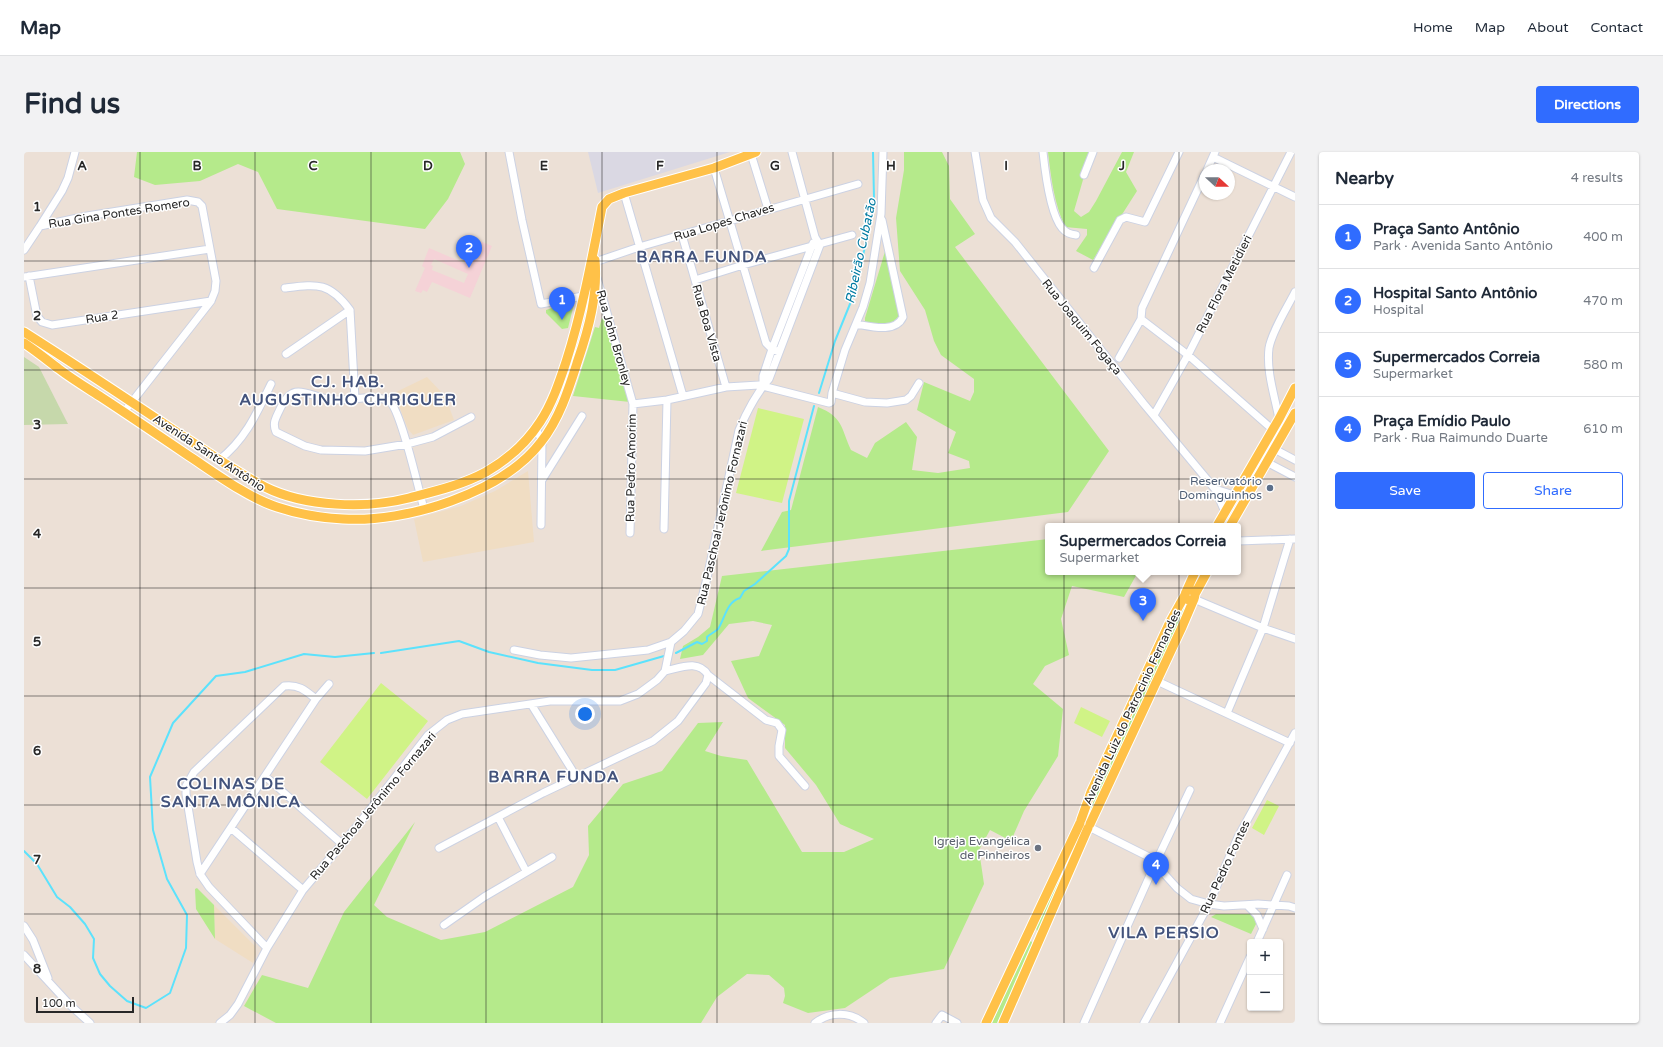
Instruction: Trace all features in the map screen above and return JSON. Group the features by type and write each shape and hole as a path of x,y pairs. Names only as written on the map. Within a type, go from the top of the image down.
{"main road":[{"name":"Avenida Santo Antônio","path":"24,343 58,368 124,412 260,500 278,507 315,516 344,519 376,518 404,514 424,509 483,488 515,468 542,441 566,398 583,346 594,299 593,251 602,207 609,199 624,193 714,168 753,153"},
{"name":"Avenida Santo Antônio","path":"24,332 219,460 265,487 280,493 313,501 337,504 399,500 448,487 487,471 511,455 535,428 555,395 572,343 583,296 593,266"},
{"path":"1219,523 1273,430 1295,388"},
{"path":"1232,523 1295,413"},
{"path":"448,487 454,499"},
{"name":"Avenida Luiz do Patrocinio Fernandes","path":"986,1023 1157,680 1190,595 1194,575"},
{"name":"Avenida Luiz do Patrocinio Fernandes","path":"1003,1023 1086,825 1091,792 1170,622 1205,575"},
{"path":"1029,935 1039,940"}],"street":[{"path":"40,226 62,191 68,178 74,152"},
{"path":"509,152 522,220 541,304 583,296 594,299"},
{"path":"792,152 815,237 820,245"},
{"path":"633,404 667,400 726,387 763,386 829,403 831,402 838,372 870,283 881,214 883,152"},
{"name":"Rua Joaquim Fogaça","path":"975,152 983,200 991,218 1015,242 1215,489 1225,512"},
{"path":"1043,152 1048,189 1059,224 1068,233 1076,235"},
{"path":"1084,175 1093,152"},
{"path":"1094,268 1120,220 1126,218 1145,222 1179,152"},
{"name":"Rua Flora Metidieri","path":"1154,415 1188,355 1291,152"},
{"path":"753,153 768,209"},
{"path":"1210,164 1214,154 1295,197"},
{"path":"714,168 766,342 775,351"},
{"name":"Rua Lopes Chaves","path":"593,266 639,247 858,184"},
{"path":"1119,358 1141,319 1142,308 1199,187"},
{"path":"624,193 683,396"},
{"name":"Rua Gina Pontes Romero","path":"24,250 40,226 94,215 193,200 202,206 216,281 215,291 211,301 124,412"},
{"path":"856,324 888,328 901,321 903,317 881,214"},
{"name":"Rua Boa VIsta","path":"682,235 726,387"},
{"path":"695,280 852,235"},
{"path":"775,351 815,237"},
{"path":"763,386 763,376 820,245"},
{"path":"26,276 210,249"},
{"name":"Rua John Bronley","path":"593,266 633,404"},
{"name":"Rua 2","path":"26,276 37,316 42,322 52,325 211,301"},
{"path":"285,288 310,285 324,287 343,301 350,310 355,399"},
{"path":"1279,419 1269,364 1269,348 1273,336 1295,292"},
{"path":"286,354 350,310"},
{"path":"1141,319 1188,355 1273,430"},
{"path":"832,394 865,402 887,403 906,400 911,396 918,383"},
{"path":"219,460 231,451 245,434 271,384"},
{"name":"Rua Paschoal Jerônimo Fornazari","path":"671,642 684,631 698,614 708,578 739,430 747,411 763,386"},
{"path":"424,509 407,444 394,408 390,402 382,398 333,400 296,391 290,394 282,404 274,422 276,432 306,446 321,450 334,451 364,451 407,444 433,437 471,417"},
{"path":"664,528 667,400"},
{"name":"Rua Pedro Amorim","path":"630,533 633,404"},
{"path":"541,480 582,416"},
{"path":"535,428 542,441 541,525"},
{"path":"1264,444 1295,460"},
{"path":"1257,457 1295,477"},
{"path":"1215,489 1234,495"},
{"path":"1227,713 1263,628 1293,539 1241,541"},
{"path":"1190,595 1263,628 1295,639"},
{"path":"514,650 540,655 571,658 648,650 671,642"},
{"path":"671,642 665,671 694,664 703,668 708,675 766,720 777,724 782,730 779,756 804,786"},
{"name":"Rua Paschoal Jerônimo Fornazari","path":"220,1023 230,1015 238,1004 267,948 302,890 342,844 428,735 447,720 462,714 550,702 620,701 638,694 657,680 665,671"},
{"path":"439,848 543,793 653,741 678,721 706,683 708,675"},
{"path":"1157,680 1290,743"},
{"path":"200,874 316,699 329,684"},
{"path":"267,948 209,887 200,874 186,794 186,786 194,772 284,686 291,685 300,687 316,699"},
{"path":"531,704 577,778"},
{"name":"Rua Pedro Fontes","path":"1144,1023 1209,904 1238,837 1295,733"},
{"path":"265,776 342,844"},
{"path":"1084,1023 1155,864 1190,790"},
{"path":"498,817 526,871"},
{"path":"1086,825 1149,857 1182,891 1191,898 1209,904 1224,906 1289,906 1295,908"},
{"path":"231,828 302,890"},
{"path":"444,925 484,897 552,857"},
{"path":"1258,939 1287,875"},
{"path":"1247,905 1256,915 1263,929"},
{"path":"24,926 33,940 50,982"},
{"path":"24,955 79,1014 90,1023"},
{"path":"1220,1023 1247,964"},
{"path":"814,1023 827,1016 840,1014 850,1015 864,1023"},
{"path":"230,1015 230,1023"},
{"path":"936,1023 942,1015 958,1023"}],"shaded area":[{"path":"588,152 730,152 598,193"},
{"path":"475,239 492,246 470,298 432,282 427,292 423,290 421,293 415,291 425,268 422,266 429,248 464,263 465,260 472,263 477,252 471,249","holes":["434,259 468,274 464,283 432,270 433,266 431,265"]},
{"path":"427,377 445,396 454,420 413,435 408,429 394,393"},
{"path":"528,471 534,542 423,562 414,519 461,506 495,491"},
{"path":"214,905 255,946 256,954 253,963 215,939"}],"green space":[{"path":"137,152 460,152 465,164 448,199 425,229 277,209 258,172 238,164 200,181 155,185 134,177"},
{"path":"904,152 942,152 949,166 950,199 975,234 955,247 1109,451 1068,512 761,551 782,512 791,510 818,407 837,419 843,429 851,450 867,458 875,443 906,422 917,437 912,470 938,473 970,468 969,461 948,453 956,432 917,410 924,382 970,401 974,392 974,379 941,355 934,341 925,310 900,271 896,218 904,170"},
{"path":"1048,152 1091,152 1074,211 1081,217 1089,212 1096,201 1122,152 1134,152 1126,172 1137,191 1093,260 1076,251 1087,235 1087,229 1065,227 1061,218 1052,181"},
{"path":"886,248 900,318 891,324 880,326 865,322 865,318"},
{"path":"570,302 574,304 568,328 562,329 546,313 546,310"},
{"path":"602,318 607,319 630,402 573,396 595,327 599,328"},
{"path":"24,357 39,367 68,424 24,425"},
{"path":"758,408 804,419 782,503 736,493"},
{"path":"1045,539 1045,575 1136,575 1124,597 1072,586 1061,619 1069,655 1045,666 1033,684 1063,709 1058,756 1024,811 1011,841 990,830 979,850 984,884 944,969 890,978 845,1008 808,1013 783,1003 785,996 784,988 769,975 747,974 717,997 701,1023 276,1023 244,1006 262,975 308,988 344,912 415,822 374,905 387,917 441,940 485,932 573,887 589,855 588,826 623,784 662,771 698,723 723,722 705,751 721,756 747,760 802,852 844,852 874,839 840,824 816,785 785,748 785,725 748,698 731,661 759,656 772,625 753,621 729,624 703,655 680,659 683,646 698,637 710,627 722,576"},
{"path":"1184,603 1187,604 1090,818 1087,817 1087,815"},
{"path":"381,683 428,721 367,799 320,762"},
{"path":"1081,707 1110,721 1102,737 1074,723"},
{"path":"1267,800 1279,806 1264,835 1252,828"},
{"path":"1080,831 1083,832 1039,930 1037,931 1036,928"},
{"path":"197,888 214,905 215,939 196,909 195,889"},
{"path":"1216,914 1250,914 1255,918 1256,924 1251,934 1211,917"},
{"path":"1031,941 1034,945 1014,990 997,1023 992,1023 1028,943"}],"waterway":[{"name":"Ribeirão Cubatão","path":"819,393 835,341 852,299 864,251 874,198 873,152"},
{"name":"Ribeirão Cubatão","path":"676,653 697,642 702,644 707,641 707,637 718,629 726,611 732,603 740,598 744,591 755,584 786,556 789,549 789,501 814,406"},
{"path":"381,653 459,641 489,652 538,663 592,670 615,670 664,656"},
{"name":"Ribeirão Cubatão","path":"24,851 37,864 57,897 70,907 85,924 94,939 93,958 100,974 110,986 127,1001 146,1008 170,993 186,948 187,915 167,879 153,830 150,777 173,723 216,676 245,672 304,654 335,657 374,653"}],"place":[{"name":"Hospital Santo Antônio","path":"469,268"},
{"name":"Praça Santo Antônio","path":"562,320"},
{"name":"Reservatório Dominguinhos","path":"1270,488"},
{"name":"Supermercados Correia","path":"1143,621"},
{"name":"Igreja Evangélica de Pinheiros","path":"1038,848"},
{"name":"Praça Emídio Paulo","path":"1156,885"}],"district":[{"name":"BARRA FUNDA","path":"702,257"},
{"name":"CJ. HAB. AUGUSTINHO CHRIGUER","path":"348,391"},
{"name":"BARRA FUNDA","path":"554,777"},
{"name":"COLINAS DE SANTA MÔNICA","path":"231,793"},
{"name":"VILA PERSIO","path":"1164,933"}]}
